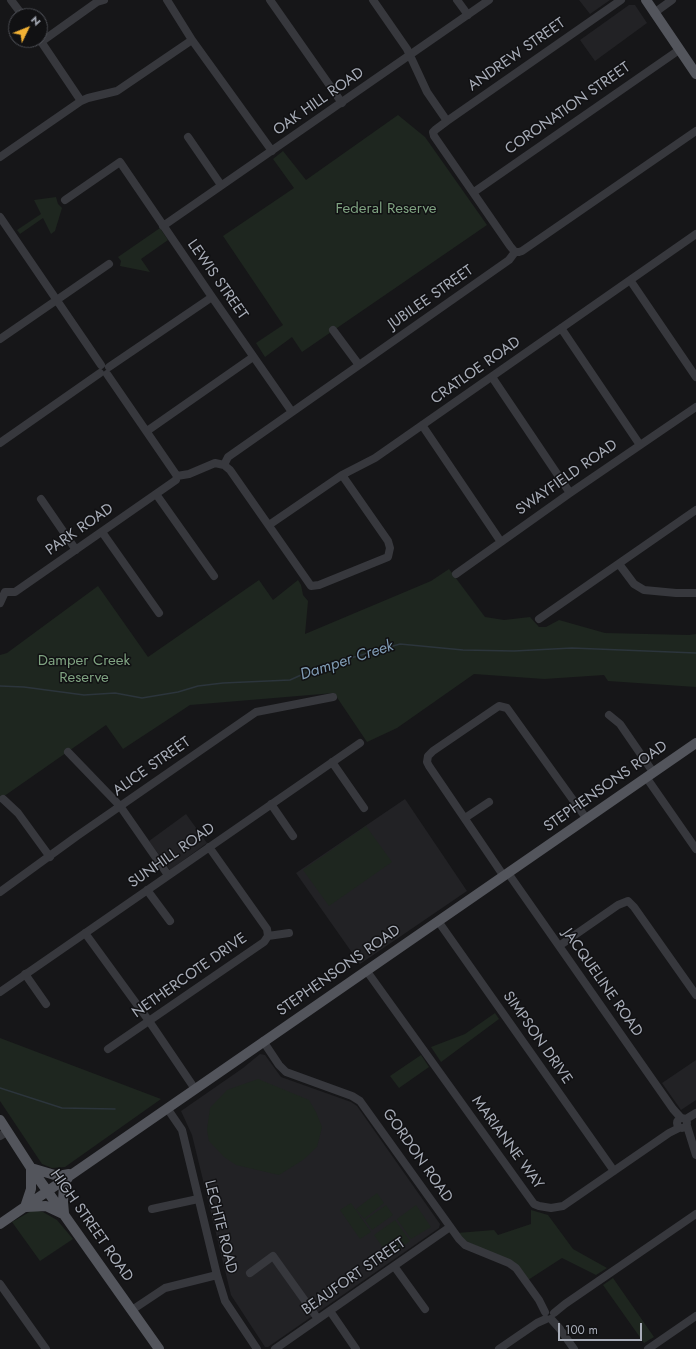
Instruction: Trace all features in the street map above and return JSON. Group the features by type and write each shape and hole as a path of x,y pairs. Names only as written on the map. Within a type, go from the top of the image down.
{"main road":[{"path":"646,0 696,73"},
{"name":"STEPHENSONS ROAD","path":"0,1224 70,1174 696,743"},
{"name":"HIGH STREET ROAD","path":"0,1120 4,1134 48,1191 159,1349"},
{"path":"64,1215 46,1206 25,1207 31,1189 31,1168 58,1176 70,1174"},
{"path":"64,1215 64,1184 70,1174"}],"street":[{"path":"48,36 97,2 104,0"},
{"path":"168,0 192,40 272,150"},
{"path":"270,0 342,103"},
{"path":"373,0 407,49 427,92 447,120"},
{"path":"458,0 468,15"},
{"name":"OAK HILL ROAD","path":"163,226 489,0"},
{"name":"ANDREW STREET","path":"474,192 434,136 433,132 447,120 621,0"},
{"path":"654,13 672,0"},
{"path":"0,157 81,101 117,91 192,40"},
{"path":"45,48 81,101"},
{"name":"CORONATION STREET","path":"474,192 679,50"},
{"name":"JUBILEE STREET","path":"224,465 228,457 509,260 515,252 522,251 696,131"},
{"path":"188,137 221,185"},
{"name":"LEWIS STREET","path":"65,200 120,162 292,412"},
{"path":"474,192 515,252"},
{"path":"0,217 177,476 189,474 215,463 224,465 230,470 311,586 319,585 388,557 390,548 388,541 342,475"},
{"name":"CRATLOE ROAD","path":"269,525 342,475 375,458 696,234"},
{"path":"0,339 109,264"},
{"path":"630,280 696,377"},
{"path":"0,443 212,297"},
{"path":"561,328 640,445"},
{"path":"333,330 359,365"},
{"path":"147,431 254,357"},
{"path":"492,377 570,493"},
{"name":"SWAYFIELD ROAD","path":"456,574 570,493 696,407"},
{"path":"422,425 501,542"},
{"name":"PARK ROAD","path":"5,592 15,592 176,480 177,476"},
{"path":"156,494 214,576"},
{"path":"41,499 76,550"},
{"path":"539,619 696,510"},
{"path":"102,532 159,613"},
{"path":"619,564 634,584 644,590 696,593"},
{"path":"0,585 5,592 0,603"},
{"name":"ALICE STREET","path":"0,892 120,806 256,712 334,697"},
{"name":"JACQUELINE ROAD","path":"586,818 510,711 503,706 496,708 433,751 428,756 427,762 429,766 465,818 559,946 673,1109 682,1123 696,1155"},
{"path":"609,715 620,724 650,775 694,843"},
{"name":"SUNHILL ROAD","path":"0,992 360,743"},
{"path":"68,752 120,806 168,875"},
{"path":"332,762 364,808"},
{"path":"3,799 18,814 50,857"},
{"path":"465,818 489,802"},
{"path":"271,804 293,836"},
{"path":"209,847 267,930 268,936"},
{"path":"148,890 170,921"},
{"path":"559,946 618,905 628,901 634,907 696,995"},
{"name":"SIMPSON DRIVE","path":"438,920 614,1171"},
{"path":"85,933 195,1089"},
{"name":"NETHERCOTE DRIVE","path":"108,1049 264,942 268,936 289,933"},
{"name":"MARIANNE WAY","path":"366,970 534,1204 551,1208 563,1206 696,1114"},
{"path":"25,974 46,1004"},
{"name":"GORDON ROAD","path":"263,1041 279,1065 286,1072 352,1096 360,1101 458,1239 465,1245 513,1265 520,1272 574,1349"},
{"name":"LECHTE ROAD","path":"167,1108 182,1130 217,1275 225,1301 257,1349"},
{"path":"152,1209 198,1199"},
{"path":"499,1349 696,1214"},
{"name":"BEAUFORT STREET","path":"275,1349 450,1227"},
{"path":"250,1273 273,1256 318,1319"},
{"path":"394,1266 425,1309"},
{"path":"132,1310 165,1288 217,1275"},
{"path":"0,1284 46,1349"},
{"path":"330,1311 356,1349"},
{"path":"648,1349 696,1316"}],"shaded area":[{"path":"579,0 610,0 590,14"},
{"path":"629,5 635,5 647,23 595,61 580,40"},
{"path":"405,799 467,891 360,964 296,873"},
{"path":"186,814 207,843 170,870 149,841"},
{"path":"260,1054 265,1055 281,1077 351,1102 357,1106 440,1224 439,1228 268,1347 265,1347 231,1295 192,1135 181,1111 243,1068"},
{"path":"696,1060 696,1100 681,1110 662,1083"}],"green space":[{"name":"Federal Reserve","path":"398,115 425,137 487,225 302,352 292,337 265,357 256,343 283,325 223,236 294,188 273,159 283,151 306,180"},
{"path":"56,197 58,204 62,208 55,231 51,234 43,218 20,234 17,230 41,214 34,200"},
{"path":"160,228 168,240 141,259 150,272 120,266 121,261 118,257"},
{"name":"Damper Creek Reserve","path":"449,569 485,617 504,620 530,617 539,627 546,627 559,620 605,633 696,634 696,687 608,681 604,675 544,679 474,674 397,728 367,742 334,693 190,705 123,749 106,725 0,799 0,655 7,653 98,586 148,657 259,580 273,600 298,580 301,585 303,595 308,601 305,634 431,581"},
{"path":"366,826 392,862 329,906 303,870"},
{"path":"495,1013 499,1019 441,1062 431,1047 465,1034"},
{"path":"0,1038 161,1099 65,1167 52,1168 42,1164 0,1101"},
{"path":"421,1055 429,1067 399,1088 390,1076"},
{"path":"258,1079 309,1100 322,1127 317,1147 303,1160 279,1175 236,1165 224,1157 209,1141 207,1130 210,1108 227,1090"},
{"path":"377,1193 384,1203 364,1219 356,1209"},
{"path":"351,1203 371,1232 360,1239 340,1210"},
{"path":"386,1205 393,1215 372,1230 365,1220"},
{"path":"416,1205 431,1227 411,1239 397,1219"},
{"path":"33,1210 43,1212 57,1220 73,1239 40,1261 12,1222"},
{"path":"531,1210 548,1215 573,1249 607,1268 596,1275 562,1258 528,1280 518,1266 462,1239 457,1233 494,1230 498,1235 531,1224"},
{"path":"395,1220 410,1241 389,1256 374,1235"},
{"path":"613,1278 654,1337 644,1343 603,1285"}],"waterway":[{"name":"Damper Creek","path":"0,686 24,687 84,695 115,693 142,698 178,692 198,686 223,683 290,680 319,667 400,644 463,650 514,651 572,648 696,653"},
{"path":"0,1088 62,1108 115,1109"}]}
